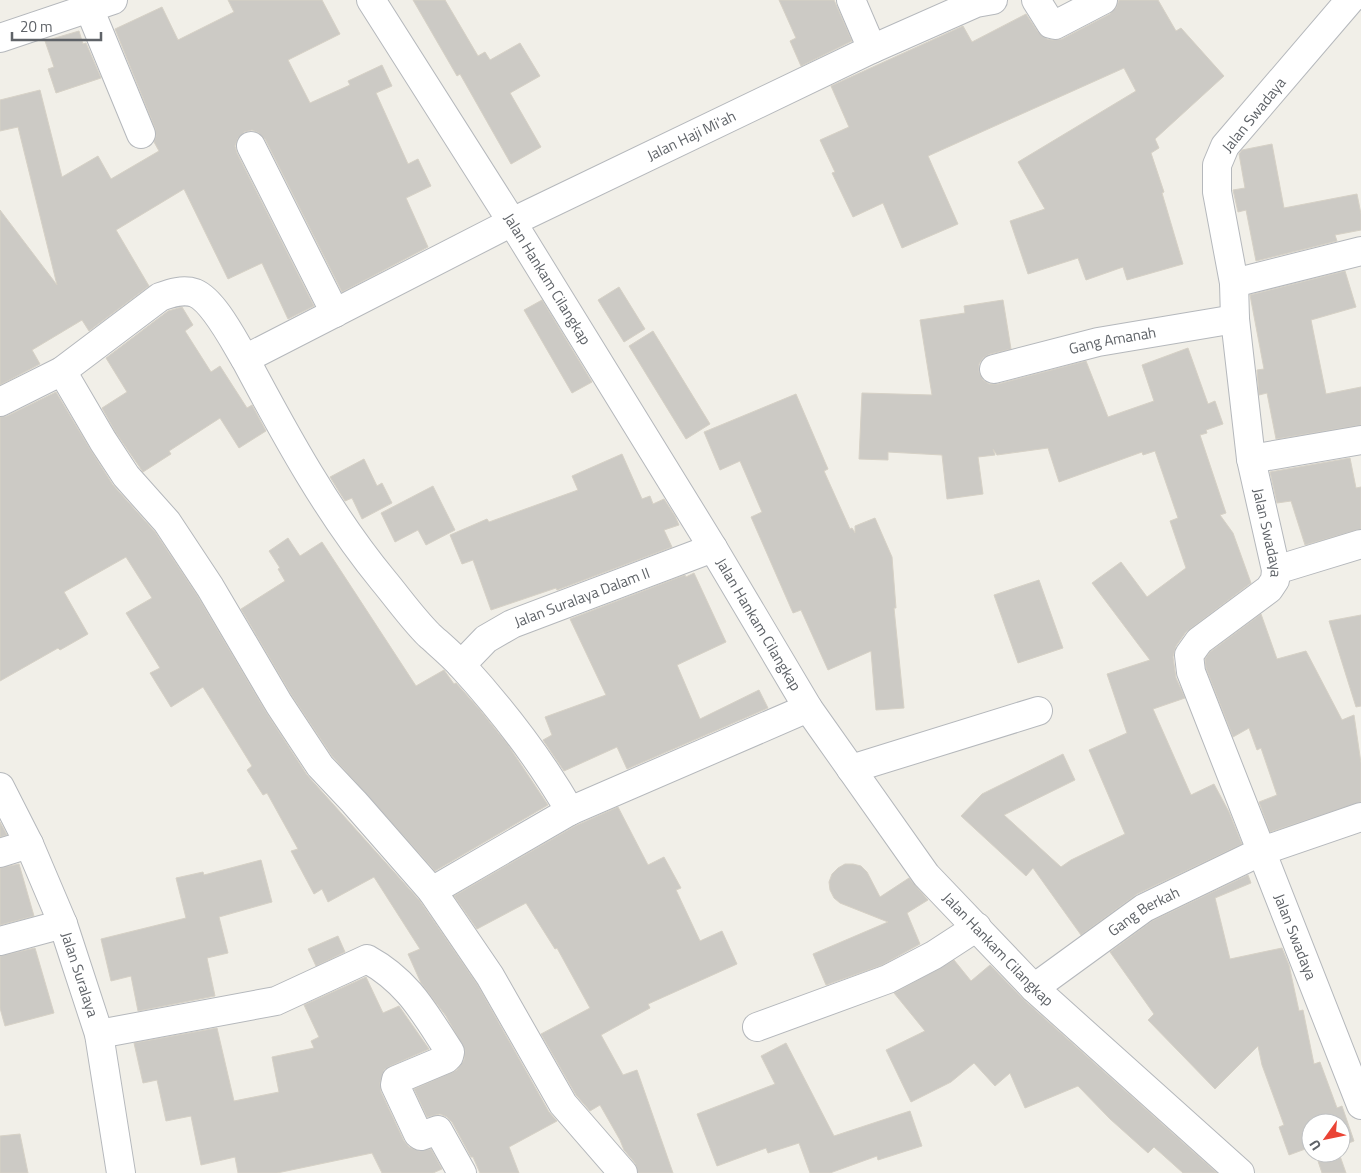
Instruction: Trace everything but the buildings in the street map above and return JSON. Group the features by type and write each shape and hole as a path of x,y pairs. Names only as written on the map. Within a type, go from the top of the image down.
{"street":[{"name":"Jalan Hankam Cilangkap","path":"371,0 512,222 713,548 808,708 926,875 1034,988 1240,1173"},
{"path":"850,0 872,50"},
{"path":"1036,0 1051,24 1055,25 1103,0"},
{"path":"1351,0 1361,3"},
{"name":"Jalan Swadaya","path":"1351,0 1225,146 1217,165 1218,192 1234,283 1235,319 1251,459 1276,570 1275,580 1269,589 1199,641 1189,655 1191,672 1361,1104"},
{"name":"Jalan Haji Mi'ah","path":"245,359 512,222 872,50 981,1"},
{"path":"0,38 101,4 141,134"},
{"path":"251,146 335,313"},
{"path":"1234,283 1361,251"},
{"path":"0,402 62,370 160,297 177,291 195,294 213,307 245,359 291,444 348,534 382,579 428,634 461,664 521,735 551,778 570,811"},
{"name":"Gang Amanah","path":"994,369 1098,342 1235,319"},
{"path":"62,370 103,441 126,476 166,522 210,587 279,704 320,766 432,891 490,976 563,1104 623,1173"},
{"path":"1251,459 1361,440"},
{"path":"1276,570 1361,544"},
{"name":"Jalan Suralaya Dalam II","path":"461,664 486,639 512,624 713,548"},
{"path":"432,891 570,811 808,708"},
{"path":"851,769 1038,711"},
{"name":"Jalan Suralaya","path":"0,787 29,844 62,924 99,1034 120,1173"},
{"name":"Gang Berkah","path":"1034,988 1144,908 1262,851 1361,817"},
{"path":"0,852 29,844"},
{"path":"0,941 62,924"},
{"path":"756,1027 888,979 934,955 977,927"},
{"path":"99,1034 276,1001 367,959 402,983 415,997 450,1052 446,1059 396,1080 395,1085 418,1134 421,1136 438,1130 455,1171"}]}
